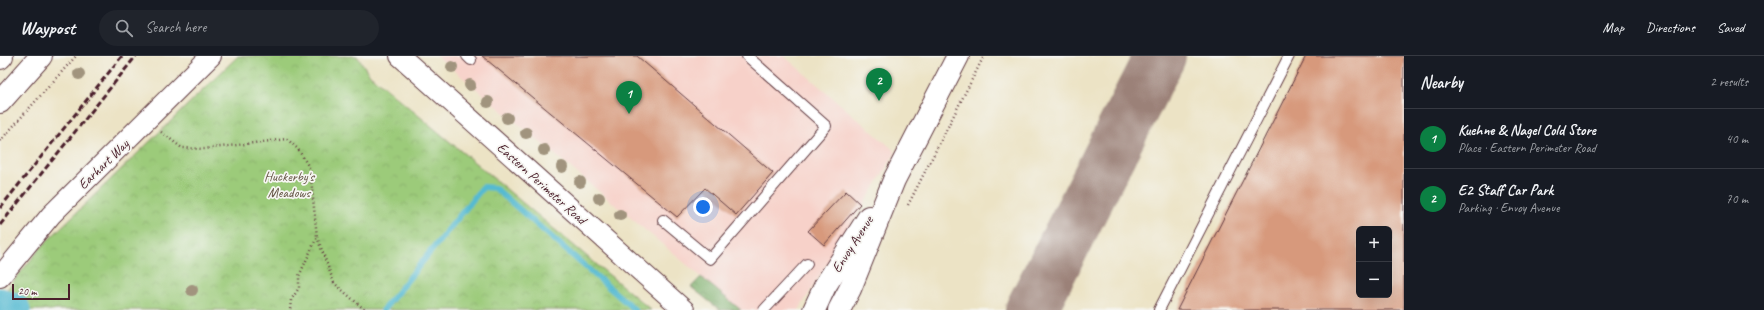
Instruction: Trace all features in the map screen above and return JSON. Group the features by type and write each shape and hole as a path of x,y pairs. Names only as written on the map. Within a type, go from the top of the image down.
{"main road":[{"path":"0,102 41,56"},
{"name":"Envoy Avenue","path":"839,310 850,289 894,180 958,56"},
{"name":"Envoy Avenue","path":"814,310 825,286 837,266 858,232 894,180"}],"street":[{"name":"Earhart Way","path":"2,275 51,215 211,56"},
{"name":"Eastern Perimeter Road","path":"400,56 684,310"}],"lane":[{"path":"663,220 710,259 826,126 747,56"},
{"path":"1159,310 1289,56"},
{"path":"764,310 807,264"}],"path":[{"path":"0,141 76,56"},
{"path":"906,210 984,56"},
{"path":"148,120 169,140 182,148 204,149 286,139 298,149 310,169 316,237 334,283 364,310"},
{"path":"290,310 292,300 299,288 299,276 316,237"}],"shaded area":[{"path":"437,56 784,56 896,152 799,310 741,310"}],"green space":[{"name":"Huckerby's Meadows","path":"238,56 357,56 370,75 651,310 0,310 0,298 43,245"},
{"path":"701,277 741,310 720,310 691,287"}],"building":[{"path":"482,56 637,56 773,173 736,215 705,188 677,217"},
{"path":"1306,56 1404,56 1404,310 1177,310"},
{"path":"846,191 860,204 824,245 808,231"}],"waterway":[{"path":"383,310 483,187 495,188 635,310"},
{"path":"0,305 13,310"}],"taxiway":[{"path":"1031,310 1160,56"}],"railway":[{"path":"0,208 122,56"},
{"path":"0,225 136,56"}],"place":[{"name":"E2 Staff Car Park","path":"879,101"},
{"name":"Kuehne & Nagel Cold Store","path":"629,114"}]}
